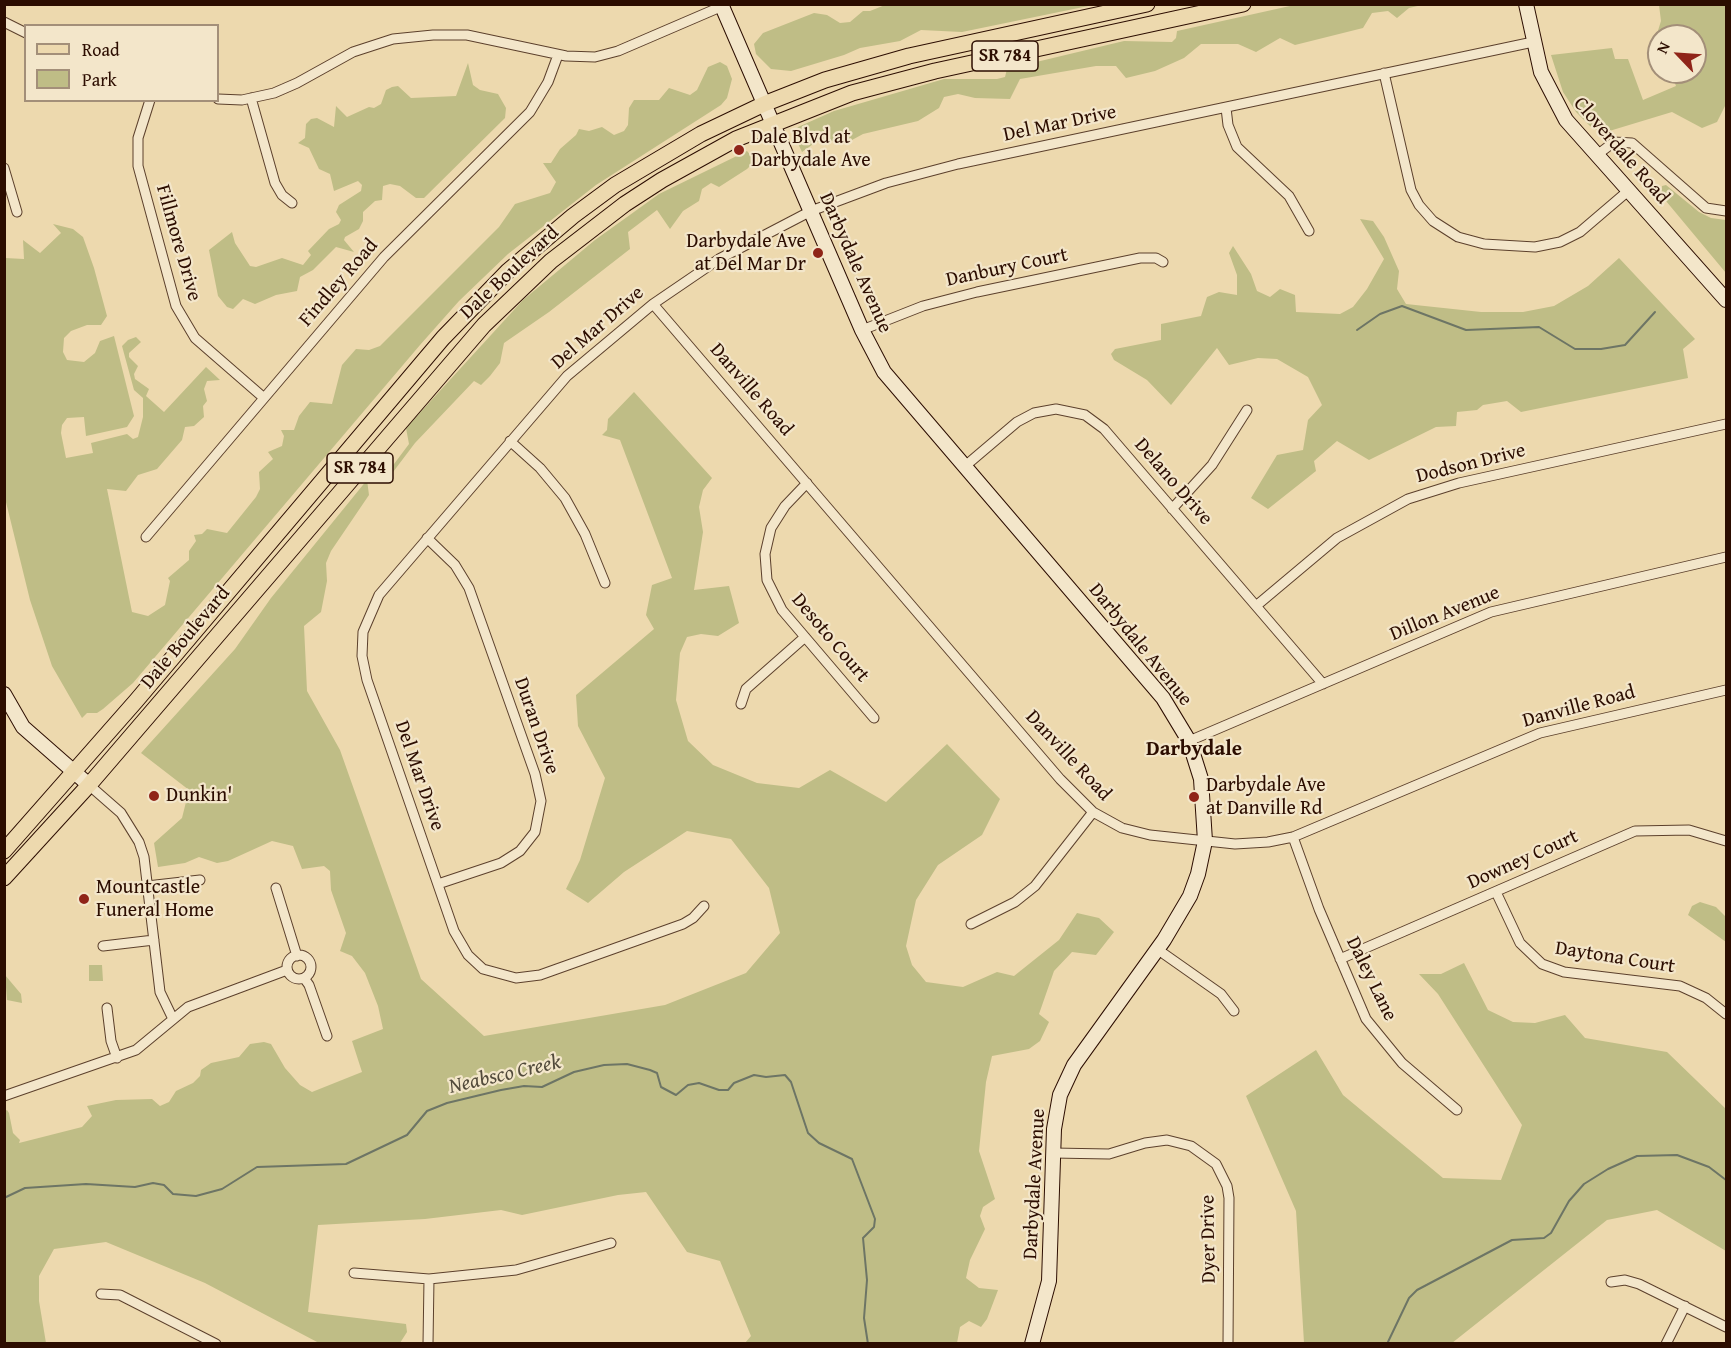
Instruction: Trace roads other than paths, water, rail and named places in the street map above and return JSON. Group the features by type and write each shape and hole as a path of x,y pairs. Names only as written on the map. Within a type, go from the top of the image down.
{"main road":[{"name":"Dale Boulevard","path":"4,851 477,301 541,241 615,185 701,134 764,104 825,80 909,56 1147,4"},
{"name":"Dale Boulevard","path":"4,878 89,785 453,358 516,292 579,238 634,198 700,158 772,123 885,83 1243,4"}],"street":[{"name":"Cloverdale Road","path":"1526,4 1540,72 1556,105 1628,191 1726,300"},
{"name":"Darbydale Avenue","path":"724,5 772,123 862,330 884,372 1163,699 1189,741 1201,779 1205,842 1190,896 1157,949 1066,1080 1056,1113 1050,1281 1032,1344"},
{"path":"219,99 251,98 297,83 363,48 411,37 467,35 558,55 589,57 618,51 724,5"},
{"path":"4,22 24,32"},
{"name":"Del Mar Drive","path":"704,906 684,924 540,975 516,978 483,969 468,955 454,931 370,692 362,656 363,632 371,607 427,538 567,376 652,304 719,259 811,211 886,183 928,171 1533,42"},
{"name":"Findley Road","path":"146,537 392,249 530,112 548,82 558,55"},
{"path":"1384,73 1411,190 1419,206 1433,221 1458,237 1484,244 1535,247 1560,242 1580,232 1628,191"},
{"path":"251,98 275,183 282,195 292,202"},
{"name":"Fillmore Drive","path":"149,102 138,138 138,166 176,306 195,338 264,398"},
{"path":"1226,108 1228,125 1237,147 1288,196 1309,231"},
{"path":"1597,155 1614,142 1632,143 1701,205 1711,210 1726,211"},
{"path":"4,168 17,212"},
{"name":"Danbury Court","path":"862,330 923,306 977,292 1140,258 1156,258 1163,262"},
{"name":"Danville Road","path":"652,304 1060,779 1093,812 1122,828 1137,833 1205,842 1252,844 1293,837 1540,733 1726,690"},
{"name":"Delano Drive","path":"964,467 1024,418 1045,410 1066,410 1085,415 1104,429 1323,684"},
{"path":"1172,509 1212,465 1246,410"},
{"name":"Dodson Drive","path":"1256,606 1338,538 1360,523 1408,499 1459,483 1726,424"},
{"path":"510,441 540,468 565,498 585,534 605,583"},
{"name":"Desoto Court","path":"807,483 777,516 767,541 765,564 767,580 776,602 874,718"},
{"name":"Duran Drive","path":"427,538 455,566 469,588 535,774 541,801 535,832 520,851 501,863 438,884"},
{"name":"Dillon Avenue","path":"1189,741 1504,608 1726,557"},
{"path":"741,705 746,689 805,637"},
{"path":"4,694 23,727 121,813 134,830 144,857 160,992 173,1019"},
{"path":"971,924 1015,902 1035,886 1093,812"},
{"name":"Downey Court","path":"1340,959 1635,831 1689,830 1726,841"},
{"name":"Daley Lane","path":"1293,837 1366,1019 1377,1036 1402,1063 1457,1110"},
{"path":"147,886 200,880"},
{"path":"276,888 297,949 297,956"},
{"name":"Daytona Court","path":"1496,892 1520,943 1542,964 1564,972 1680,986 1706,998 1726,1014"},
{"path":"103,946 154,940"},
{"path":"1157,949 1221,994 1234,1011"},
{"path":"287,970 289,961 297,956 305,958 310,970 304,978"},
{"path":"4,1096 117,1058 143,1046 173,1019 197,1003 287,970"},
{"path":"287,970 295,978 304,978 308,982 327,1036"},
{"path":"106,1008 111,1041 117,1058"},
{"name":"Dyer Drive","path":"1053,1153 1109,1154 1144,1143 1167,1140 1191,1146 1216,1164 1225,1180 1229,1198 1228,1344"},
{"path":"354,1273 429,1280 516,1270 612,1243"},
{"path":"428,1344 429,1280"},
{"path":"1611,1282 1634,1282 1726,1327"},
{"path":"101,1294 120,1295 216,1344"},
{"path":"1666,1344 1685,1306"}],"waterway":[{"path":"1357,330 1380,314 1402,306 1466,330 1539,327 1575,349 1601,349 1625,345 1655,312"},
{"name":"Neabsco Creek","path":"4,1198 25,1188 86,1184 135,1187 153,1183 164,1185 173,1194 196,1196 222,1189 257,1167 346,1164 407,1135 427,1111 447,1103 524,1086 542,1087 574,1072 604,1065 627,1064 650,1070 657,1073 661,1087 676,1095 688,1085 699,1083 719,1090 728,1090 734,1083 754,1075 766,1077 785,1075 791,1082 808,1133 819,1143 852,1159 875,1219 874,1227 863,1238 867,1280 864,1318 868,1344"},
{"name":"Neabsco Creek","path":"1387,1344 1409,1298 1417,1290 1512,1240 1544,1238 1551,1233 1569,1201 1584,1184 1608,1169 1637,1156 1677,1155 1709,1167 1726,1180"}],"place":[{"name":"Dale Blvd at Darbydale Ave","path":"739,150"},
{"name":"Darbydale Ave at Del Mar Dr","path":"818,253"},
{"name":"Dunkin'","path":"154,796"},
{"name":"Darbydale Ave at Danville Rd","path":"1194,797"},
{"name":"Mountcastle Funeral Home","path":"84,899"}],"district":[{"name":"Darbydale","path":"1194,750"}]}
